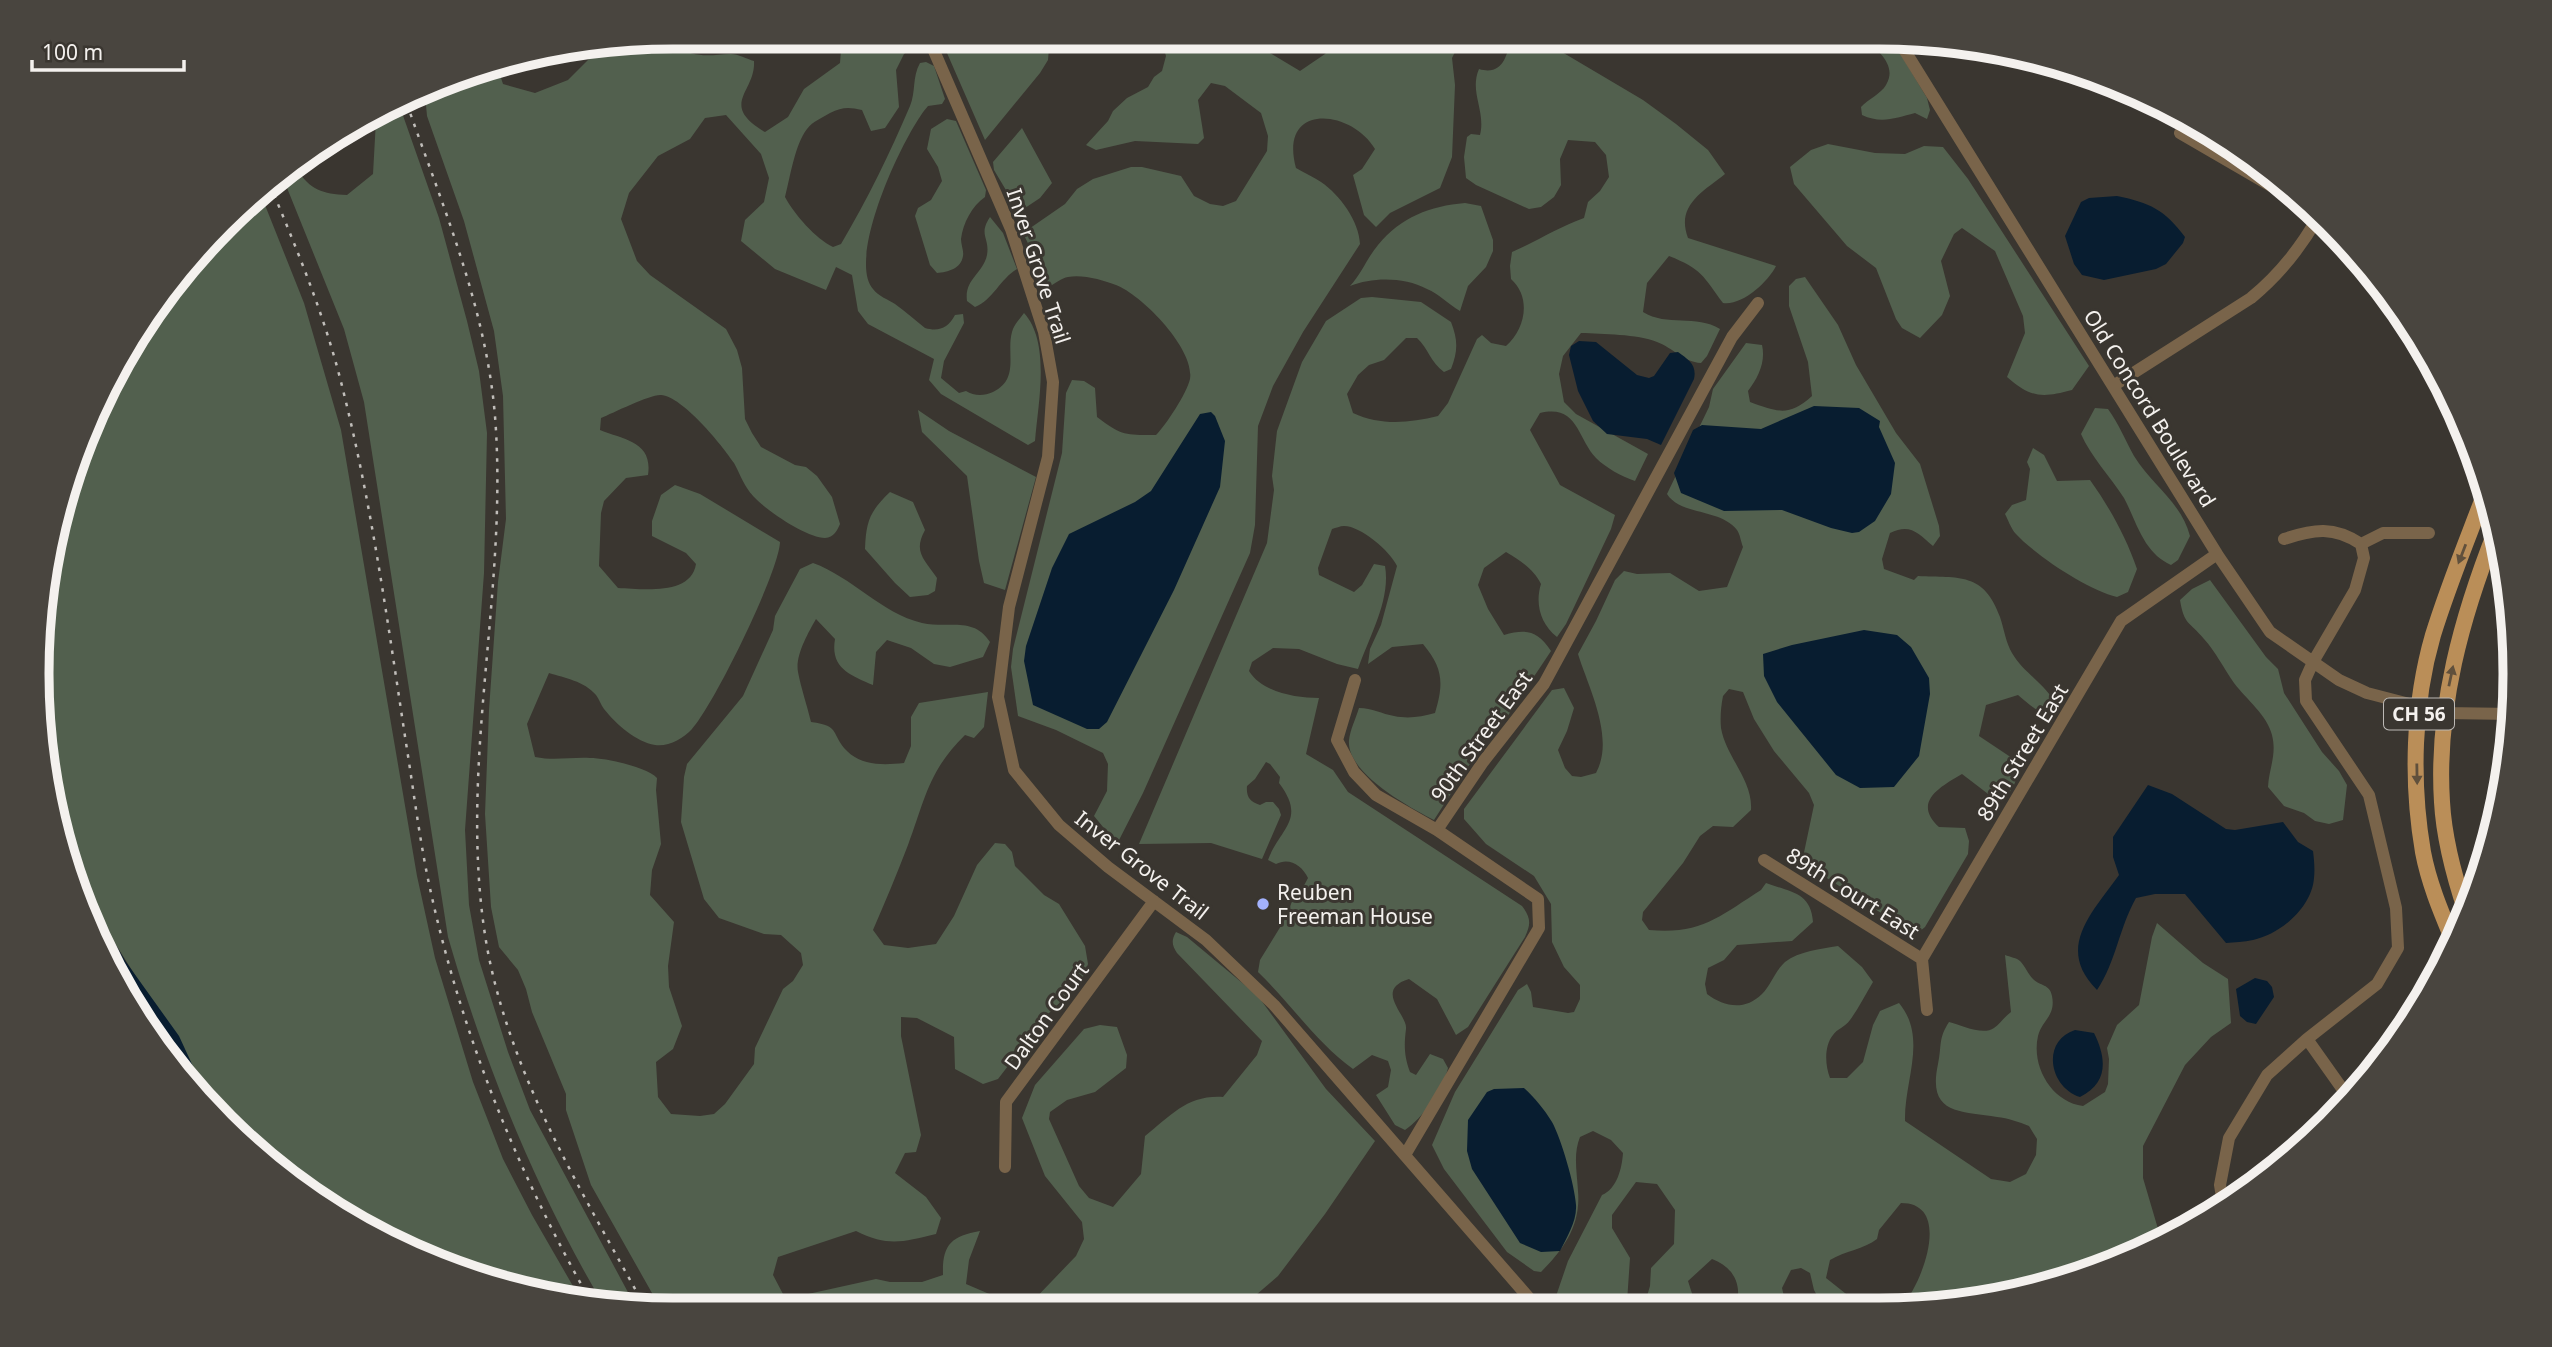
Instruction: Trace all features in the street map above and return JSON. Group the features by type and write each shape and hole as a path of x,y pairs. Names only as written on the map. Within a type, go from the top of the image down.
{"main road":[{"name":"CH 56","path":"2448,928 2423,855 2416,774 2419,706 2434,635 2480,506"},
{"name":"CH 56","path":"2461,897 2454,875 2442,804 2444,713 2473,594 2490,547"}],"street":[{"name":"Inver Grove Trail","path":"933,49 1011,229 1044,332 1053,382 1048,457 1009,607 998,697 1014,770 1059,825 1108,867 1206,940 1245,975 1529,1298"},
{"name":"Old Concord Boulevard","path":"1904,50 2217,554 2270,632 2339,680 2367,693 2444,713 2502,715"},
{"path":"2180,133 2263,181"},
{"path":"2113,386 2259,291 2290,260 2313,225"},
{"name":"90th Street East","path":"1405,1155 1539,928 1538,899 1437,830 1483,762 1544,684 1732,337 1758,303"},
{"path":"2222,1195 2220,1185 2229,1138 2267,1075 2307,1039 2377,984 2398,948 2396,908 2369,795 2306,701 2305,680 2355,590 2364,558 2361,544 2344,533 2310,530 2284,539"},
{"path":"2361,544 2383,533 2430,533"},
{"name":"89th Street East","path":"1922,959 2121,621 2217,554"},
{"path":"1355,680 1337,740 1354,772 1376,795 1437,830"},
{"name":"89th Court East","path":"1764,860 1922,959"},
{"name":"Dalton Court","path":"1005,1167 1006,1102 1154,901"},
{"path":"1922,959 1927,1010"},
{"path":"2307,1039 2344,1089"}],"green space":[{"path":"682,49 702,55 734,54 754,61 753,72 741,105 751,122 765,132 788,117 804,89 840,63 841,49 910,49 904,54 896,70 899,107 885,128 871,131 862,110 853,108 838,110 815,122 807,129 799,143 785,197 800,218 820,238 833,247 841,244 902,124 912,101 920,63 926,62 934,66 945,99 942,104 928,106 918,120 881,196 867,251 867,273 873,289 925,328 943,328 955,315 963,314 964,323 944,361 941,378 959,393 966,391 976,395 986,394 1001,387 1007,380 1012,332 1024,313 1038,340 1040,392 1035,441 1028,445 941,394 929,380 934,359 868,324 858,311 852,275 836,267 826,290 775,269 741,241 745,220 764,202 769,178 761,154 726,115 705,118 690,139 658,156 629,193 621,219 637,261 650,275 726,329 737,350 742,368 745,419 752,433 761,447 795,465 806,467 817,476 832,497 840,524 831,536 817,537 773,513 749,491 734,463 712,434 690,412 670,398 661,395 649,397 601,418 600,430 635,444 646,455 648,464 648,475 626,478 604,501 601,513 599,566 618,588 652,589 675,586 692,574 696,564 686,553 652,536 652,521 661,495 675,485 700,494 780,542 777,558 758,608 715,694 692,729 675,742 655,745 641,740 614,721 596,695 586,686 549,673 527,724 535,757 606,760 636,767 657,778 661,844 652,870 650,895 674,922 668,966 669,987 682,1026 673,1049 656,1062 658,1097 671,1114 714,1114 725,1104 754,1064 755,1048 783,989 793,981 803,965 801,953 781,935 764,934 719,918 704,899 681,822 684,777 687,764 743,696 773,630 775,616 800,569 813,563 907,618 922,623 968,626 983,634 990,642 983,657 950,667 934,664 911,648 887,640 876,652 873,685 850,674 839,664 834,649 835,639 816,619 803,645 798,659 798,672 811,722 832,728 847,751 866,762 904,763 911,746 911,717 919,703 988,692 984,727 974,738 965,735 935,774 873,930 884,945 908,948 936,944 954,916 977,865 995,843 1005,844 1012,852 1015,866 1044,895 1059,904 1085,946 1088,964 1081,982 1047,1015 998,1079 983,1084 955,1069 954,1037 917,1018 901,1017 901,1036 921,1135 916,1152 905,1153 895,1173 926,1197 941,1218 936,1234 896,1242 856,1231 778,1257 773,1275 783,1294 799,1296 876,1279 922,1282 943,1275 944,1256 955,1239 980,1231 969,1260 966,1284 999,1298 655,1298 591,1185 566,1110 566,1094 532,1012 526,989 518,970 499,947 491,907 485,814 498,582 506,519 503,396 494,331 464,221 427,116 426,101 500,74 503,84 535,93 568,80 594,54"},
{"path":"945,49 1049,49 1048,60 1040,73 985,140"},
{"path":"1164,49 1264,49 1300,71 1329,49 1456,49 1452,58 1455,85 1452,157 1440,188 1390,213 1376,227 1364,215 1353,175 1362,169 1375,149 1364,136 1335,120 1307,122 1297,132 1293,147 1296,168 1321,182 1341,201 1356,226 1360,244 1303,332 1273,386 1258,426 1255,525 1250,553 1143,793 1117,844 1094,816 1107,791 1108,764 1103,753 1056,730 1018,716 1011,667 1013,649 1062,453 1066,393 1072,380 1084,381 1095,388 1097,417 1112,428 1130,434 1156,435 1185,392 1190,379 1189,367 1184,353 1165,324 1127,291 1105,281 1080,276 1066,278 1049,287 1023,233 1065,204 1077,189 1093,179 1131,167 1181,176 1194,196 1210,204 1223,206 1236,201 1267,151 1268,136 1261,113 1225,86 1211,83 1198,100 1204,138 1198,144 1135,141 1096,150 1086,145 1108,121 1113,111 1127,98 1148,87 1162,71 1166,56"},
{"path":"1557,49 1643,100 1676,124 1708,150 1725,174 1700,194 1688,209 1685,227 1688,238 1776,266 1754,292 1730,303 1723,303 1695,269 1669,256 1647,283 1643,312 1662,319 1701,322 1720,329 1701,363 1689,360 1649,339 1609,334 1581,333 1563,356 1559,374 1564,402 1576,414 1648,454 1635,481 1596,458 1575,425 1562,413 1540,413 1530,430 1560,485 1615,515 1566,624 1557,637 1546,626 1540,613 1541,584 1530,569 1506,552 1484,568 1478,585 1488,609 1504,635 1531,633 1541,639 1551,651 1507,717 1493,728 1434,820 1381,787 1358,765 1351,752 1349,740 1359,708 1399,717 1425,716 1435,713 1440,693 1438,668 1423,644 1392,647 1368,664 1370,649 1381,625 1397,566 1382,547 1351,527 1332,529 1318,568 1319,575 1354,592 1362,585 1374,564 1385,566 1382,605 1358,669 1299,649 1273,648 1252,662 1249,671 1271,689 1300,697 1319,698 1306,754 1333,770 1348,792 1522,906 1527,914 1529,925 1525,937 1468,1027 1456,1035 1437,999 1409,979 1394,989 1395,1003 1405,1023 1405,1050 1410,1072 1416,1075 1430,1054 1443,1059 1448,1068 1442,1085 1431,1102 1405,1130 1395,1125 1376,1095 1388,1087 1391,1070 1388,1061 1372,1055 1353,1069 1316,1035 1258,972 1260,960 1287,916 1293,898 1299,895 1308,878 1295,864 1286,861 1276,864 1268,860 1291,815 1291,806 1279,783 1280,777 1270,764 1266,762 1247,786 1251,801 1260,805 1273,802 1281,815 1262,859 1211,843 1139,844 1267,543 1274,490 1272,476 1277,431 1302,362 1326,321 1361,298 1372,297 1421,302 1451,322 1456,346 1451,369 1444,372 1417,338 1406,338 1384,360 1369,365 1358,375 1347,394 1353,413 1374,420 1406,422 1438,416 1448,403 1477,339 1482,335 1491,343 1506,346 1518,331 1524,304 1518,287 1511,279 1512,252 1584,218 1588,202 1600,191 1609,177 1606,155 1595,142 1568,140 1560,159 1561,185 1554,197 1541,207 1529,209 1466,178 1464,157 1467,137 1471,134 1480,135 1481,126 1476,77 1479,69 1493,70 1498,67 1508,51"},
{"path":"1876,49 1898,49 1927,98 1930,110 1927,119 1915,113 1882,120 1862,115 1861,107 1884,88 1889,78 1885,59"},
{"path":"401,111 439,218 479,371 487,433 484,573 465,830 469,905 479,960 508,1052 530,1110 630,1297 597,1293 555,1216 495,1079 448,937 364,402 344,329 286,184 300,173 318,190 347,195 373,174 376,125"},
{"path":"947,119 956,121 986,190 985,197 972,210 964,227 960,264 953,269 937,273 930,265 915,216 918,208 931,200 942,181 938,167 927,149 931,129"},
{"path":"1022,128 1052,183 1040,198 1019,212 994,170 993,162"},
{"path":"1828,144 1875,153 1905,154 1924,146 1943,147 1968,179 2089,366 2072,390 2037,394 2023,389 2007,377 2025,333 2023,316 1995,251 1962,228 1954,234 1941,261 1950,296 1942,315 1920,338 1902,328 1876,268 1847,246 1794,184 1790,167 1811,150"},
{"path":"264,202 304,303 341,430 417,876 435,958 473,1082 503,1159 575,1290 512,1277 473,1265 397,1234 327,1193 293,1169 232,1115 197,1076 103,926 82,874 70,835 54,755 50,714 50,633 61,552 82,473 113,397 133,361 178,293 232,232"},
{"path":"1465,203 1481,206 1493,240 1493,251 1486,267 1468,286 1460,311 1431,291 1408,282 1378,280 1350,286 1378,245 1396,227 1428,210"},
{"path":"990,217 1003,233 1017,269 987,300 975,307 967,301 968,287 985,262 985,228"},
{"path":"1805,277 1838,325 1856,365 1896,433 1920,464 1939,526 1940,536 1933,546 1908,529 1890,533 1882,559 1884,569 1914,580 1918,576 1946,577 1968,580 1978,585 1994,602 2012,653 2048,692 2057,707 2052,717 2038,711 2018,695 1986,705 1979,736 2018,762 2016,780 2007,795 1996,800 1962,774 1932,796 1928,810 1931,818 1939,827 1965,828 1969,841 1968,854 1925,927 1919,932 1909,931 1802,862 1814,805 1809,793 1774,751 1754,719 1743,692 1729,689 1723,696 1721,728 1748,789 1751,810 1733,827 1713,826 1700,836 1683,863 1643,912 1642,920 1649,930 1683,930 1709,922 1734,908 1761,890 1766,883 1791,891 1804,899 1813,922 1792,941 1737,945 1724,960 1708,968 1705,984 1707,994 1727,1004 1749,1003 1762,994 1785,962 1791,958 1838,946 1862,967 1873,982 1850,1020 1830,1039 1826,1056 1830,1078 1847,1078 1863,1062 1873,1025 1880,1011 1899,1003 1908,1016 1913,1045 1905,1121 1991,1179 2010,1182 2026,1174 2036,1155 2037,1139 2029,1126 2021,1123 1950,1107 1942,1102 1937,1093 1936,1081 1942,1038 1949,1022 1984,1031 1996,1026 2011,1012 2005,955 2020,961 2033,979 2051,992 2052,1008 2038,1036 2038,1059 2046,1081 2062,1098 2072,1103 2083,1106 2105,1092 2108,1084 2107,1048 2117,1025 2139,1005 2157,923 2203,963 2228,979 2231,1023 2211,1037 2185,1065 2143,1146 2143,1178 2159,1232 2117,1250 2040,1277 1960,1293 1909,1297 1924,1263 1929,1246 1929,1229 1926,1216 1917,1206 1901,1203 1879,1230 1877,1239 1830,1260 1826,1278 1851,1298 1818,1298 1810,1273 1801,1268 1791,1270 1782,1288 1784,1298 1738,1298 1734,1277 1725,1266 1712,1259 1688,1281 1693,1298 1646,1298 1651,1268 1674,1244 1675,1210 1657,1184 1636,1182 1612,1215 1612,1228 1630,1258 1627,1298 1555,1298 1568,1261 1602,1195 1615,1183 1623,1153 1611,1140 1593,1131 1580,1137 1576,1157 1578,1203 1574,1226 1564,1245 1541,1272 1534,1271 1507,1252 1444,1169 1432,1145 1455,1092 1518,990 1527,984 1533,1007 1568,1013 1574,1012 1580,999 1580,985 1564,967 1552,942 1551,904 1534,876 1486,844 1464,819 1464,809 1552,690 1564,688 1574,708 1558,750 1565,768 1572,776 1581,777 1596,773 1603,745 1602,729 1578,654 1615,580 1624,571 1637,574 1670,573 1699,591 1727,587 1743,547 1737,530 1721,518 1681,506 1667,494 1709,407 1713,389 1746,343 1762,345 1763,351 1760,370 1748,391 1750,402 1783,411 1797,407 1812,396 1808,362 1789,306 1789,286 1796,279"},
{"path":"2095,408 2108,409 2134,456 2173,503 2186,524 2190,536 2178,560 2171,565 2157,556 2146,543 2124,498 2081,434"},
{"path":"918,410 949,431 1036,477 1005,590 984,583 967,476 922,432"},
{"path":"2033,448 2044,455 2057,481 2090,480 2123,534 2137,569 2128,592 2117,597 2078,580 2036,552 2014,531 2005,514 2012,505 2026,500 2030,469 2027,462"},
{"path":"890,492 913,502 925,530 920,550 937,578 935,591 928,595 910,597 865,549 870,517"},
{"path":"2210,580 2266,657 2278,669 2284,693 2347,785 2343,820 2329,824 2315,821 2304,813 2284,806 2268,787 2274,749 2269,728 2183,614 2180,600 2192,589"},
{"path":"1176,932 1187,937 1258,996 1326,1089 1375,1141 1278,1276 1252,1298 1036,1298 1076,1256 1084,1239 1082,1222 1045,1176 1022,1118 1035,1085 1084,1029 1100,1025 1117,1027 1127,1055 1126,1068 1095,1092 1067,1100 1050,1112 1049,1119 1079,1186 1089,1198 1113,1207 1141,1174 1145,1136 1190,1103 1210,1097 1223,1097 1257,1055 1262,1041 1177,953 1173,943"}],"water":[{"path":"2117,196 2139,201 2156,209 2185,237 2183,243 2166,264 2156,269 2104,280 2082,275 2074,264 2065,236 2081,202 2089,198"},
{"path":"1579,341 1596,342 1637,375 1649,378 1654,376 1670,353 1678,352 1691,363 1694,379 1661,445 1647,439 1607,434 1593,421 1578,391 1569,355 1571,346"},
{"path":"1814,406 1859,408 1880,421 1879,427 1895,463 1891,494 1875,521 1859,532 1831,528 1782,510 1724,511 1681,493 1674,473 1693,430 1702,425 1761,429"},
{"path":"1211,412 1225,441 1220,487 1174,590 1107,722 1099,729 1087,729 1033,705 1024,661 1026,646 1052,568 1069,534 1135,502 1151,491 1200,414"},
{"path":"1864,630 1897,635 1911,647 1929,678 1930,694 1919,756 1894,787 1860,788 1836,775 1777,702 1764,676 1763,654"},
{"path":"2148,785 2172,794 2226,829 2283,822 2298,842 2313,851 2312,889 2301,909 2274,932 2253,940 2226,943 2185,894 2155,894 2136,898 2109,968 2097,990 2085,975 2079,960 2078,945 2089,917 2119,875 2113,857 2113,837"},
{"path":"103,926 179,1036 197,1075 154,1020 113,950"},
{"path":"2255,978 2267,981 2272,987 2274,997 2256,1024 2247,1022 2240,1016 2236,989"},
{"path":"2075,1030 2094,1033 2103,1061 2096,1085 2080,1097 2061,1084 2053,1064 2053,1053 2057,1044"},
{"path":"1524,1088 1556,1129 1573,1186 1575,1217 1560,1251 1541,1252 1520,1243 1472,1169 1467,1151 1468,1120 1487,1092 1494,1089"}],"railway":[{"path":"408,108 450,224 475,305 485,347 496,431 495,560 479,754 477,818 479,883 487,947 498,995 531,1089 574,1178 639,1297"},
{"path":"274,194 320,312 336,364 363,477 424,856 459,1000 476,1052 517,1154 585,1292"}],"place":[{"name":"Reuben Freeman House","path":"1263,904"}]}
